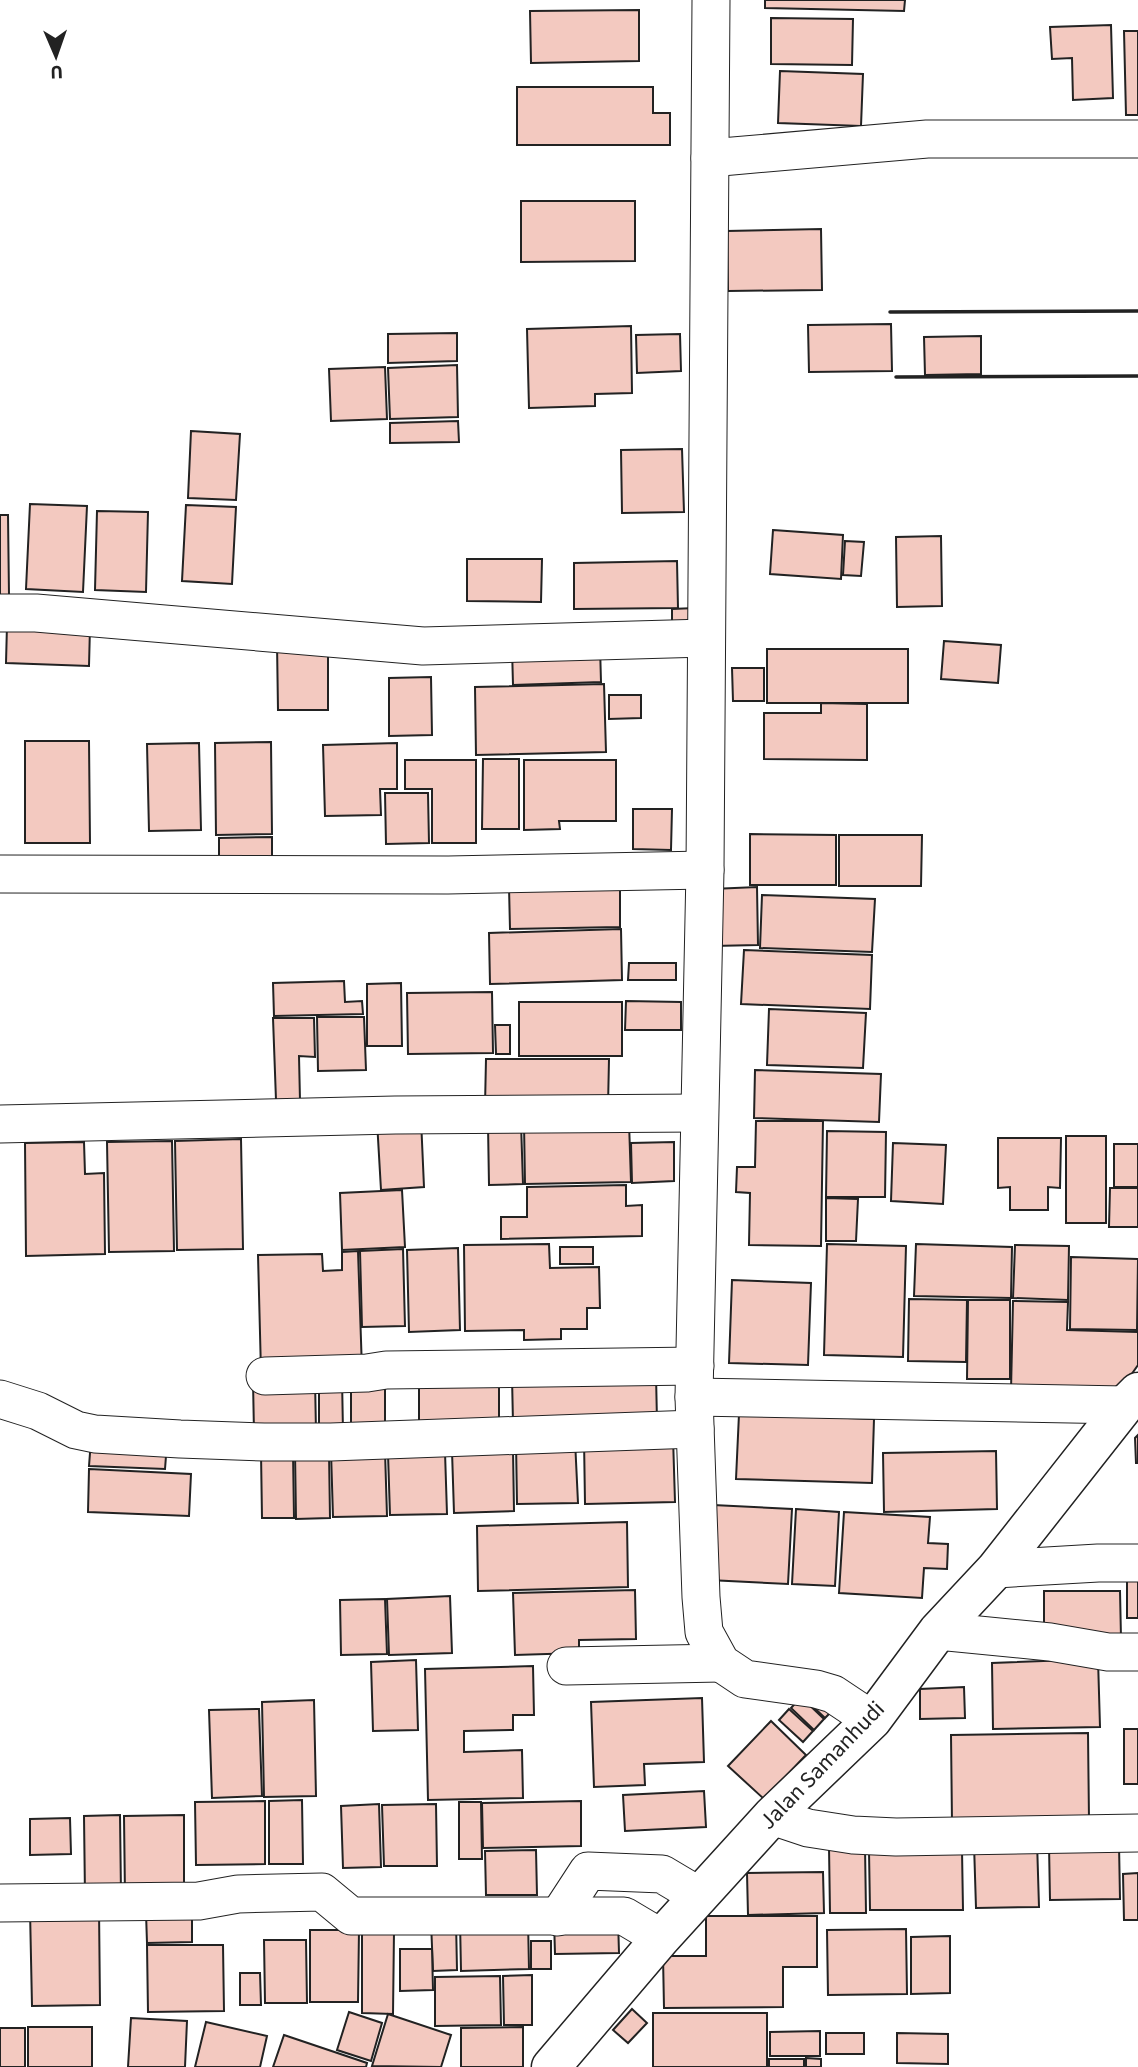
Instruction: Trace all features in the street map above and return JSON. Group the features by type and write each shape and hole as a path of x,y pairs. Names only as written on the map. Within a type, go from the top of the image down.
{"street":[{"path":"711,0 705,870 695,1397 704,1632 721,1663 745,1679 816,1689 832,1694 872,1720"},
{"path":"710,158 927,139 1138,139"},
{"path":"0,613 36,613 422,646 706,638"},
{"path":"0,874 448,875 705,870"},
{"path":"0,1124 395,1115 699,1112"},
{"path":"265,1376 386,1370 695,1397 1132,1398"},
{"path":"0,1399 37,1411 76,1430 95,1434 264,1442 331,1442 695,1397"},
{"name":"Jalan Samanhudi","path":"551,2067 660,1937 772,1816 872,1720 938,1631 996,1569 1132,1398"},
{"path":"996,1569 1138,1563"},
{"path":"938,1631 1050,1642 1108,1652 1138,1652"},
{"path":"566,1666 721,1663"},
{"path":"772,1816 808,1828 853,1835 896,1837 1138,1833"},
{"path":"558,1917 588,1871 662,1874 699,1896"},
{"path":"0,1903 199,1901 238,1894 322,1892 351,1916 624,1916 660,1937"}],"building":[{"path":"765,0 905,0 904,11 765,8"},
{"path":"639,10 639,61 531,63 530,11"},
{"path":"771,18 853,19 852,65 771,64"},
{"path":"1111,25 1113,98 1073,100 1072,58 1052,59 1050,27"},
{"path":"1124,31 1138,31 1138,115 1126,115"},
{"path":"780,71 863,74 861,126 778,123"},
{"path":"517,87 653,87 653,113 670,113 670,145 517,145"},
{"path":"521,201 635,201 635,261 521,262"},
{"path":"821,229 822,290 728,291 727,231"},
{"path":"891,324 892,371 809,372 808,325"},
{"path":"631,326 632,393 595,394 595,406 529,408 527,329"},
{"path":"457,333 457,361 388,363 388,334"},
{"path":"680,334 681,371 637,373 636,335"},
{"path":"981,336 981,374 925,375 924,337"},
{"path":"457,365 458,417 390,419 388,368"},
{"path":"385,367 387,419 331,421 329,369"},
{"path":"458,421 459,442 390,443 390,423"},
{"path":"191,431 240,434 236,500 188,498"},
{"path":"682,449 684,512 622,513 621,450"},
{"path":"30,504 87,506 83,592 26,589"},
{"path":"186,505 236,507 232,584 182,581"},
{"path":"97,511 148,512 146,592 95,590"},
{"path":"0,515 8,515 9,595 0,595"},
{"path":"773,530 843,535 841,579 770,574"},
{"path":"941,536 942,606 897,607 896,537"},
{"path":"845,541 864,542 861,576 843,575"},
{"path":"467,559 542,559 541,602 467,601"},
{"path":"677,561 678,608 574,609 574,563"},
{"path":"695,608 696,632 672,632 672,609"},
{"path":"7,625 90,627 89,666 6,663"},
{"path":"944,641 1001,645 998,683 941,679"},
{"path":"277,643 328,643 328,710 278,710"},
{"path":"600,646 601,682 513,685 512,648"},
{"path":"767,649 908,649 908,703 767,703"},
{"path":"732,668 764,668 764,701 733,701"},
{"path":"431,677 432,735 389,736 389,678"},
{"path":"604,684 606,752 476,755 475,687"},
{"path":"609,695 641,695 641,718 609,719"},
{"path":"821,703 867,704 867,760 764,759 764,713 821,713"},
{"path":"25,741 89,741 90,843 25,843"},
{"path":"271,742 272,834 216,835 215,743"},
{"path":"199,743 201,830 149,831 147,744"},
{"path":"397,743 397,789 380,789 381,815 325,816 323,745"},
{"path":"483,759 519,759 519,829 482,829"},
{"path":"405,760 476,760 476,843 432,843 432,789 405,789"},
{"path":"524,760 616,760 616,821 559,821 560,829 524,830"},
{"path":"385,793 428,793 429,843 386,844"},
{"path":"633,809 672,809 671,850 633,849"},
{"path":"750,834 836,835 836,885 750,885"},
{"path":"839,835 922,835 921,886 839,886"},
{"path":"272,837 272,863 219,864 219,838"},
{"path":"620,885 620,927 510,929 509,887"},
{"path":"757,887 758,945 713,946 712,889"},
{"path":"762,895 875,899 872,952 760,948"},
{"path":"621,929 622,980 490,984 489,933"},
{"path":"744,950 872,955 870,1009 741,1004"},
{"path":"629,963 676,963 676,980 628,980"},
{"path":"344,981 345,1002 362,1001 363,1014 274,1016 273,983"},
{"path":"401,983 402,1046 367,1046 367,984"},
{"path":"492,992 493,1053 408,1054 407,993"},
{"path":"626,1001 681,1002 681,1030 625,1030"},
{"path":"519,1002 622,1002 622,1056 519,1056"},
{"path":"769,1009 866,1013 863,1068 767,1065"},
{"path":"317,1017 364,1017 366,1070 318,1071"},
{"path":"273,1018 314,1018 315,1057 299,1056 300,1100 276,1100"},
{"path":"495,1025 510,1025 510,1054 496,1054"},
{"path":"486,1059 609,1059 608,1107 485,1106"},
{"path":"755,1070 881,1074 879,1122 754,1118"},
{"path":"421,1119 424,1187 381,1190 377,1121"},
{"path":"756,1121 823,1121 821,1246 749,1245 750,1193 736,1192 737,1167 755,1167"},
{"path":"629,1122 631,1182 525,1184 524,1124"},
{"path":"521,1123 523,1184 489,1185 488,1125"},
{"path":"827,1131 886,1132 885,1197 826,1197"},
{"path":"1066,1136 1106,1136 1106,1223 1066,1223"},
{"path":"998,1138 1061,1138 1060,1188 1048,1187 1048,1210 1010,1210 1010,1187 998,1188"},
{"path":"241,1139 243,1249 177,1250 175,1141"},
{"path":"172,1141 174,1251 109,1252 107,1142"},
{"path":"84,1142 85,1174 104,1173 105,1254 26,1256 25,1143"},
{"path":"674,1142 674,1181 632,1183 631,1143"},
{"path":"893,1143 946,1145 943,1204 891,1201"},
{"path":"1114,1144 1138,1144 1138,1187 1114,1187"},
{"path":"626,1185 626,1206 642,1205 642,1236 501,1239 501,1217 527,1217 527,1187"},
{"path":"1110,1188 1138,1188 1138,1227 1109,1227"},
{"path":"402,1190 405,1247 342,1250 340,1193"},
{"path":"826,1198 858,1199 856,1241 826,1241"},
{"path":"549,1244 550,1268 599,1267 600,1308 587,1308 587,1329 561,1329 561,1339 524,1340 524,1330 465,1331 464,1245"},
{"path":"827,1244 906,1246 903,1357 824,1355"},
{"path":"916,1244 1012,1247 1011,1298 914,1296"},
{"path":"1015,1245 1069,1246 1068,1300 1013,1298"},
{"path":"560,1247 593,1247 593,1264 560,1264"},
{"path":"458,1248 460,1330 409,1332 407,1250"},
{"path":"403,1249 405,1326 362,1327 360,1251"},
{"path":"358,1251 362,1370 261,1372 258,1255 322,1254 323,1271 342,1270 342,1252"},
{"path":"1071,1257 1138,1259 1137,1330 1070,1329"},
{"path":"732,1280 811,1283 808,1365 729,1363"},
{"path":"909,1299 967,1300 966,1362 908,1361"},
{"path":"968,1300 1010,1300 1010,1379 967,1379"},
{"path":"1013,1301 1068,1302 1067,1330 1138,1332 1138,1365 1119,1392 1011,1390"},
{"path":"656,1375 657,1421 513,1423 512,1377"},
{"path":"351,1377 385,1377 385,1430 351,1430"},
{"path":"342,1378 343,1432 319,1433 319,1379"},
{"path":"315,1379 316,1432 254,1433 253,1381"},
{"path":"419,1380 499,1380 499,1425 419,1425"},
{"path":"739,1414 874,1419 872,1483 736,1479"},
{"path":"1138,1435 1138,1463 1136,1463 1135,1438"},
{"path":"673,1437 675,1502 585,1504 584,1439"},
{"path":"91,1440 167,1443 165,1469 89,1466"},
{"path":"575,1440 578,1503 517,1504 516,1442"},
{"path":"513,1450 514,1511 454,1513 452,1451"},
{"path":"385,1451 387,1516 333,1517 331,1452"},
{"path":"996,1451 997,1509 884,1512 883,1453"},
{"path":"293,1452 294,1518 262,1518 261,1453"},
{"path":"295,1452 329,1452 330,1518 296,1519"},
{"path":"445,1452 447,1514 390,1515 388,1454"},
{"path":"89,1469 191,1474 189,1516 88,1512"},
{"path":"713,1505 792,1509 788,1584 709,1580"},
{"path":"796,1509 839,1512 835,1586 792,1584"},
{"path":"844,1512 930,1517 928,1543 948,1544 947,1569 924,1568 922,1598 839,1593"},
{"path":"627,1522 628,1587 478,1591 477,1526"},
{"path":"1127,1573 1138,1573 1138,1618 1127,1618"},
{"path":"635,1590 636,1639 579,1640 579,1653 515,1655 513,1593"},
{"path":"1044,1591 1120,1591 1121,1638 1044,1638"},
{"path":"450,1596 452,1653 389,1655 387,1599"},
{"path":"385,1599 387,1654 341,1655 340,1600"},
{"path":"1098,1659 1100,1727 993,1729 992,1663"},
{"path":"416,1660 418,1730 373,1731 371,1662"},
{"path":"533,1666 534,1715 513,1715 513,1730 464,1731 464,1752 522,1750 523,1798 428,1800 425,1669"},
{"path":"964,1687 965,1718 920,1719 920,1689"},
{"path":"801,1697 824,1719 814,1730 791,1708"},
{"path":"702,1698 704,1762 644,1764 645,1785 594,1787 591,1702"},
{"path":"314,1700 316,1796 264,1797 262,1702"},
{"path":"807,1701 835,1708 825,1718"},
{"path":"259,1709 262,1796 212,1798 209,1710"},
{"path":"789,1709 813,1731 803,1742 779,1720"},
{"path":"771,1721 806,1755 764,1799 728,1766"},
{"path":"1124,1729 1138,1729 1138,1784 1124,1784"},
{"path":"1088,1733 1089,1820 952,1823 951,1735"},
{"path":"704,1791 706,1827 625,1831 623,1795"},
{"path":"302,1800 303,1864 269,1864 269,1801"},
{"path":"265,1801 265,1864 196,1865 195,1802"},
{"path":"581,1801 581,1846 483,1848 482,1803"},
{"path":"459,1802 481,1802 482,1859 459,1859"},
{"path":"379,1804 381,1867 343,1868 341,1806"},
{"path":"436,1804 437,1866 384,1866 382,1805"},
{"path":"120,1815 121,1895 85,1896 84,1816"},
{"path":"184,1815 184,1895 125,1896 124,1816"},
{"path":"70,1818 71,1854 30,1855 30,1819"},
{"path":"1037,1841 1039,1907 976,1908 974,1844"},
{"path":"1119,1844 1120,1899 1050,1900 1049,1845"},
{"path":"865,1846 866,1913 830,1913 829,1847"},
{"path":"536,1850 537,1895 486,1895 485,1851"},
{"path":"962,1850 963,1910 870,1910 869,1851"},
{"path":"823,1872 824,1913 748,1915 747,1873"},
{"path":"1138,1873 1138,1920 1124,1920 1123,1874"},
{"path":"99,1908 100,2005 32,2006 30,1910"},
{"path":"192,1912 192,1942 147,1943 146,1913"},
{"path":"706,1916 817,1916 817,1967 783,1967 783,2007 664,2008 663,1956 706,1956"},
{"path":"618,1919 619,1953 555,1954 554,1920"},
{"path":"528,1920 529,1969 461,1971 460,1921"},
{"path":"456,1921 457,1970 433,1971 431,1922"},
{"path":"906,1929 907,1994 828,1995 827,1930"},
{"path":"310,1930 359,1930 358,2002 310,2002"},
{"path":"362,1931 394,1931 393,2014 362,2013"},
{"path":"950,1936 950,1993 911,1994 911,1937"},
{"path":"264,1940 306,1940 307,2003 265,2003"},
{"path":"531,1941 551,1941 551,1969 531,1969"},
{"path":"147,1945 223,1945 224,2011 148,2012"},
{"path":"400,1949 432,1949 433,1990 400,1991"},
{"path":"240,1973 260,1973 261,2005 240,2005"},
{"path":"532,1975 532,2025 504,2025 503,1976"},
{"path":"500,1976 501,2025 435,2026 435,1977"},
{"path":"632,2009 647,2023 628,2043 613,2030"},
{"path":"349,2012 382,2023 371,2061 337,2050"},
{"path":"653,2013 767,2013 767,2067 653,2067"},
{"path":"388,2014 451,2035 441,2067 372,2066"},
{"path":"131,2018 187,2021 185,2067 128,2067"},
{"path":"206,2022 267,2036 260,2067 195,2067"},
{"path":"28,2027 92,2027 92,2067 28,2067"},
{"path":"523,2027 523,2067 461,2067 461,2028"},
{"path":"0,2028 25,2028 25,2067 0,2067"},
{"path":"820,2031 820,2056 770,2056 770,2032"},
{"path":"826,2033 864,2033 864,2054 826,2054"},
{"path":"897,2033 948,2034 948,2064 897,2063"},
{"path":"284,2035 367,2063 366,2067 273,2067"},
{"path":"806,2058 821,2059 821,2067 806,2067"},
{"path":"769,2059 804,2059 804,2067 769,2067"}],"wall":[{"path":"890,312 1138,311"},
{"path":"896,377 1138,376"}]}
